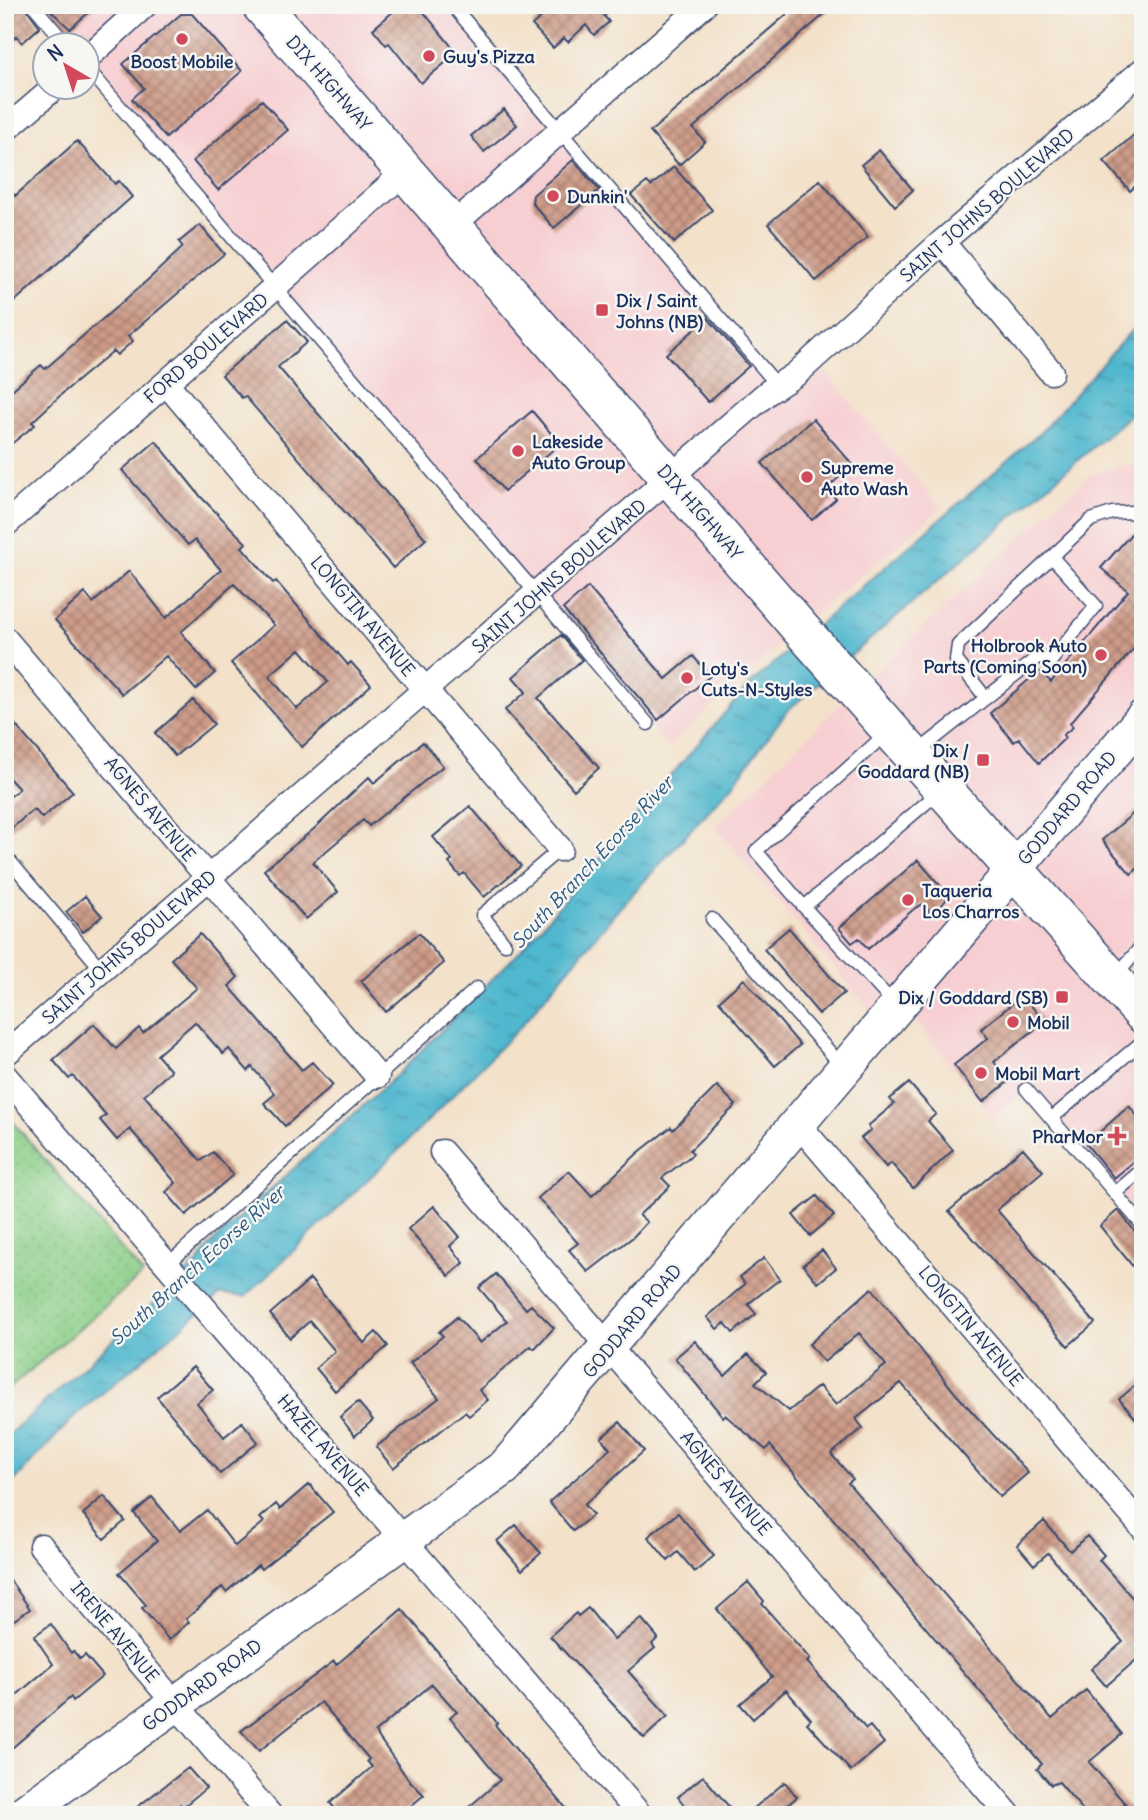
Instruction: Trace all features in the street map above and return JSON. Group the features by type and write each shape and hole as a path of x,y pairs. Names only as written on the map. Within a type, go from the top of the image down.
{"main road":[{"name":"DIX HIGHWAY","path":"261,5 799,627 1143,1014"}],"street":[{"path":"102,44 145,5"},
{"path":"453,225 704,5"},
{"name":"SAINT JOHNS BOULEVARD","path":"5,1054 1143,70"},
{"path":"5,131 38,102"},
{"name":"FORD BOULEVARD","path":"5,525 406,171"},
{"path":"942,242 1051,372"},
{"name":"LONGTIN AVENUE","path":"166,383 560,849"},
{"name":"AGNES AVENUE","path":"5,639 377,1076"},
{"name":"GODDARD ROAD","path":"22,1815 505,1467 610,1347 1143,718"},
{"name":"HAZEL AVENUE","path":"5,1076 640,1815"},
{"name":"LONGTIN AVENUE","path":"799,1125 1143,1528"},
{"name":"AGNES AVENUE","path":"442,1152 1009,1815"},
{"name":"IRENE AVENUE","path":"41,1546 270,1815"}],"lane":[{"path":"33,5 56,32"},
{"path":"452,5 778,386"},
{"path":"102,85 648,724"},
{"path":"986,698 956,660 958,645 1091,520 1112,513 1132,512 1143,521"},
{"path":"898,1008 874,986 756,851 903,742 986,698 1039,656 1051,661 1096,606 1052,557"},
{"path":"803,907 944,788"},
{"path":"505,944 482,915 560,849"},
{"path":"5,855 102,970"},
{"path":"712,919 845,1070"},
{"path":"1113,980 1143,944"},
{"path":"175,1273 377,1076 477,988"},
{"path":"1052,1118 1143,1041"},
{"path":"1026,1089 1143,1226"},
{"path":"1115,1193 1143,1169"}],"shaded area":[{"path":"33,5 452,5 777,386 813,358 942,508 799,627 668,747 102,85 102,32 57,32"},
{"path":"1141,461 1143,1226 1026,1089 993,1117 902,1004 883,1025 715,827 856,689 1090,475"}],"green space":[{"path":"5,1113 143,1274 5,1392"}],"water":[{"name":"South Branch Ecorse River","path":"1143,323 1143,404 788,710 733,784 616,912 521,1026 406,1143 245,1297 221,1294 74,1417 5,1491 5,1438 196,1265 214,1241 398,1074 522,949 748,686 1041,432 1131,331"}],"building":[{"path":"5,5 24,5 40,27 22,43 17,36 5,47"},
{"path":"45,5 97,5 70,29"},
{"path":"401,5 418,5 457,53 421,83 389,43 386,45 373,29"},
{"path":"537,5 617,5 604,16 609,22 594,35 586,25 568,42 564,38 553,48 532,25 545,14"},
{"path":"780,5 835,5 693,128 705,142 679,165 650,132 787,14"},
{"path":"181,14 192,14 242,71 166,138 132,99 144,88 123,64"},
{"path":"262,100 288,130 218,190 193,161"},
{"path":"504,109 517,125 484,152 471,136"},
{"path":"1143,127 1143,179 1130,191 1104,161"},
{"path":"77,141 115,184 119,181 132,197 5,310 5,185 15,196"},
{"path":"879,150 913,190 895,206 861,165"},
{"path":"573,160 599,190 554,228 532,203 533,195"},
{"path":"674,167 712,210 674,243 631,195 647,182 651,186"},
{"path":"820,180 868,237 816,281 768,224"},
{"path":"200,225 224,254 128,336 133,341 117,355 113,351 64,392 32,422 35,425 5,449 5,396 41,365 45,369 150,278 183,247 179,242"},
{"path":"708,318 749,366 708,402 666,354"},
{"path":"287,320 307,342 278,367 426,539 393,568 245,396 242,398 222,375"},
{"name":"Lakeside Auto Group","path":"532,411 560,444 504,491 477,458"},
{"name":"Supreme Auto Wash","path":"813,419 853,465 827,488 836,499 812,520 762,463"},
{"path":"156,441 201,497 246,543 242,547 273,583 276,581 348,665 351,662 371,685 302,747 231,663 274,625 234,584 181,632 215,673 196,690 166,656 122,694 55,620 85,593 93,603 129,571 166,618 221,570 195,540 188,545 122,470","holes":["300,649 328,682 297,709 269,676"]},
{"name":"Holbrook Auto Parts (Coming Soon)","path":"1132,533 1143,543 1143,638 1070,723 1073,727 1063,735 1065,738 1039,763 1019,738 1014,742 990,713 1039,671 1051,682 1128,591 1101,568"},
{"path":"588,587 666,679 693,656 710,676 658,720 563,609"},
{"path":"561,635 582,660 538,698 599,768 574,790 505,710 526,692 513,677"},
{"path":"193,700 214,724 175,756 155,733"},
{"path":"5,713 73,792 42,818 34,809 5,834 5,801 19,789 5,774"},
{"path":"423,742 443,766 369,826 363,820 313,862 338,892 306,919 264,870 315,828 369,777 374,783"},
{"path":"1143,805 1143,864 1131,874 1102,840"},
{"path":"470,806 521,866 484,897 464,873 460,876 449,863 452,860 433,837"},
{"name":"Taqueria Los Charros","path":"918,860 949,896 933,916 923,904 915,908 868,949 859,938 852,943 839,928"},
{"path":"85,896 102,916 83,932 66,912"},
{"path":"789,928 844,993 819,1014 764,949"},
{"path":"419,933 444,963 386,1012 361,981"},
{"path":"200,934 238,977 229,986 302,1070 312,1062 333,1085 285,1126 264,1103 275,1094 252,1067 248,1071 229,1049 223,1054 195,1022 157,1055 171,1071 144,1095 201,1161 213,1152 233,1175 186,1215 166,1192 176,1183 130,1129 117,1140 100,1120 106,1115 73,1076 69,1079 53,1060 94,1024 116,1049 139,1028 143,1033 197,988 171,959"},
{"path":"744,979 800,1045 775,1066 719,1001"},
{"path":"1023,995 1044,1022 994,1062 1009,1081 983,1102 954,1065 988,1038 981,1029"},
{"path":"909,1083 936,1114 928,1121 953,1150 913,1188 891,1163 886,1167 861,1138 871,1130 868,1126 894,1104 890,1099"},
{"path":"717,1086 736,1105 690,1150 693,1154 662,1178 670,1186 639,1215 647,1222 633,1237 588,1272 569,1250 578,1243 538,1198 569,1171 592,1196 638,1153 671,1127 673,1130"},
{"path":"1129,1106 1143,1123 1143,1154 1114,1178 1086,1144"},
{"path":"1023,1148 1043,1171 997,1210 1095,1323 1068,1346 949,1211"},
{"path":"817,1196 834,1216 810,1236 793,1215"},
{"path":"434,1206 460,1237 450,1246 464,1263 449,1276 408,1229"},
{"path":"1118,1210 1140,1238 1143,1236 1143,1279 1100,1226"},
{"path":"822,1250 836,1268 818,1283 803,1265"},
{"path":"764,1258 780,1279 748,1304 756,1314 733,1333 725,1323 717,1329 707,1317 745,1284 740,1277"},
{"path":"496,1274 526,1309 531,1305 554,1328 534,1349 531,1346 479,1390 488,1400 469,1416 465,1412 393,1468 376,1447 439,1398 410,1363 443,1336 439,1332 457,1317 480,1343 507,1321 479,1288"},
{"path":"310,1279 364,1343 376,1332 388,1346 335,1391 316,1368 335,1351 310,1321 290,1338 270,1314"},
{"path":"872,1288 956,1394 1028,1473 1000,1497 901,1383 856,1419 863,1428 831,1454 853,1479 848,1483 1052,1719 1086,1690 1122,1734 1089,1762 1135,1815 1087,1815 1059,1782 1051,1785 1037,1769 1042,1764 770,1445 766,1450 725,1415 723,1417 675,1358 695,1341 725,1376 748,1354 766,1372 755,1383 789,1411 819,1386 836,1405 886,1365 859,1333 824,1362 809,1344"},
{"path":"193,1367 213,1390 197,1403 224,1437 242,1422 258,1442 220,1474 157,1397"},
{"path":"1143,1379 1143,1427 1119,1399"},
{"path":"358,1402 373,1420 355,1436 340,1417"},
{"path":"620,1422 644,1451 584,1505 593,1515 573,1531 549,1502 610,1449 601,1438"},
{"path":"309,1484 333,1512 261,1569 258,1565 226,1592 222,1587 186,1619 189,1622 169,1640 142,1608 146,1605 119,1573 157,1541 134,1513 152,1497 180,1531 207,1510 235,1546 264,1522 260,1518 276,1504 280,1509"},
{"path":"104,1496 125,1521 104,1539 83,1514"},
{"path":"678,1513 714,1556 695,1572 678,1552 668,1561 648,1537"},
{"path":"1044,1521 1070,1551 1087,1536 1104,1555 1099,1560 1143,1610 1143,1665 1137,1659 1106,1686 1091,1669 1123,1642 1048,1553 1034,1565 1017,1545"},
{"path":"516,1525 541,1553 522,1570 497,1541"},
{"path":"5,1573 30,1609 5,1626"},
{"path":"748,1582 764,1601 762,1604 810,1659 807,1662 866,1729 870,1726 884,1743 851,1771 807,1723 811,1719 786,1690 753,1719 740,1704 772,1677 717,1609"},
{"path":"588,1608 614,1640 641,1618 658,1638 652,1644 655,1648 628,1671 668,1716 644,1738 550,1636 576,1613 578,1616"},
{"path":"402,1609 489,1713 497,1723 495,1725 572,1815 460,1815 500,1780 450,1717 457,1712 432,1684 375,1732 408,1779 424,1795 400,1815 341,1815 330,1803 372,1767 367,1761 369,1759 321,1702 259,1751 241,1731 334,1661 336,1665"},
{"path":"51,1624 71,1653 73,1651 80,1659 85,1655 103,1676 73,1701 71,1697 5,1754 5,1705 53,1664 34,1636"},
{"path":"188,1768 206,1788 183,1807 180,1804 171,1812 173,1815 127,1815"},
{"path":"703,1776 736,1815 699,1815 693,1807 689,1811 678,1797"},
{"path":"785,1782 797,1797 776,1815 746,1815"}],"place":[{"name":"Boost Mobile","path":"182,39"},
{"name":"Guy's Pizza","path":"429,56"},
{"name":"Dunkin'","path":"553,196"},
{"name":"Dix / Saint Johns (NB)","path":"602,310"},
{"name":"Lakeside Auto Group","path":"518,451"},
{"name":"Supreme Auto Wash","path":"807,477"},
{"name":"Holbrook Auto Parts (Coming Soon)","path":"1101,655"},
{"name":"Loty's Cuts-N-Styles","path":"687,678"},
{"name":"Dix / Goddard (NB)","path":"983,760"},
{"name":"Taqueria Los Charros","path":"908,900"},
{"name":"Dix / Goddard (SB)","path":"1062,997"},
{"name":"Mobil","path":"1013,1022"},
{"name":"Mobil Mart","path":"981,1073"},
{"name":"PharMor","path":"1117,1136"}]}
